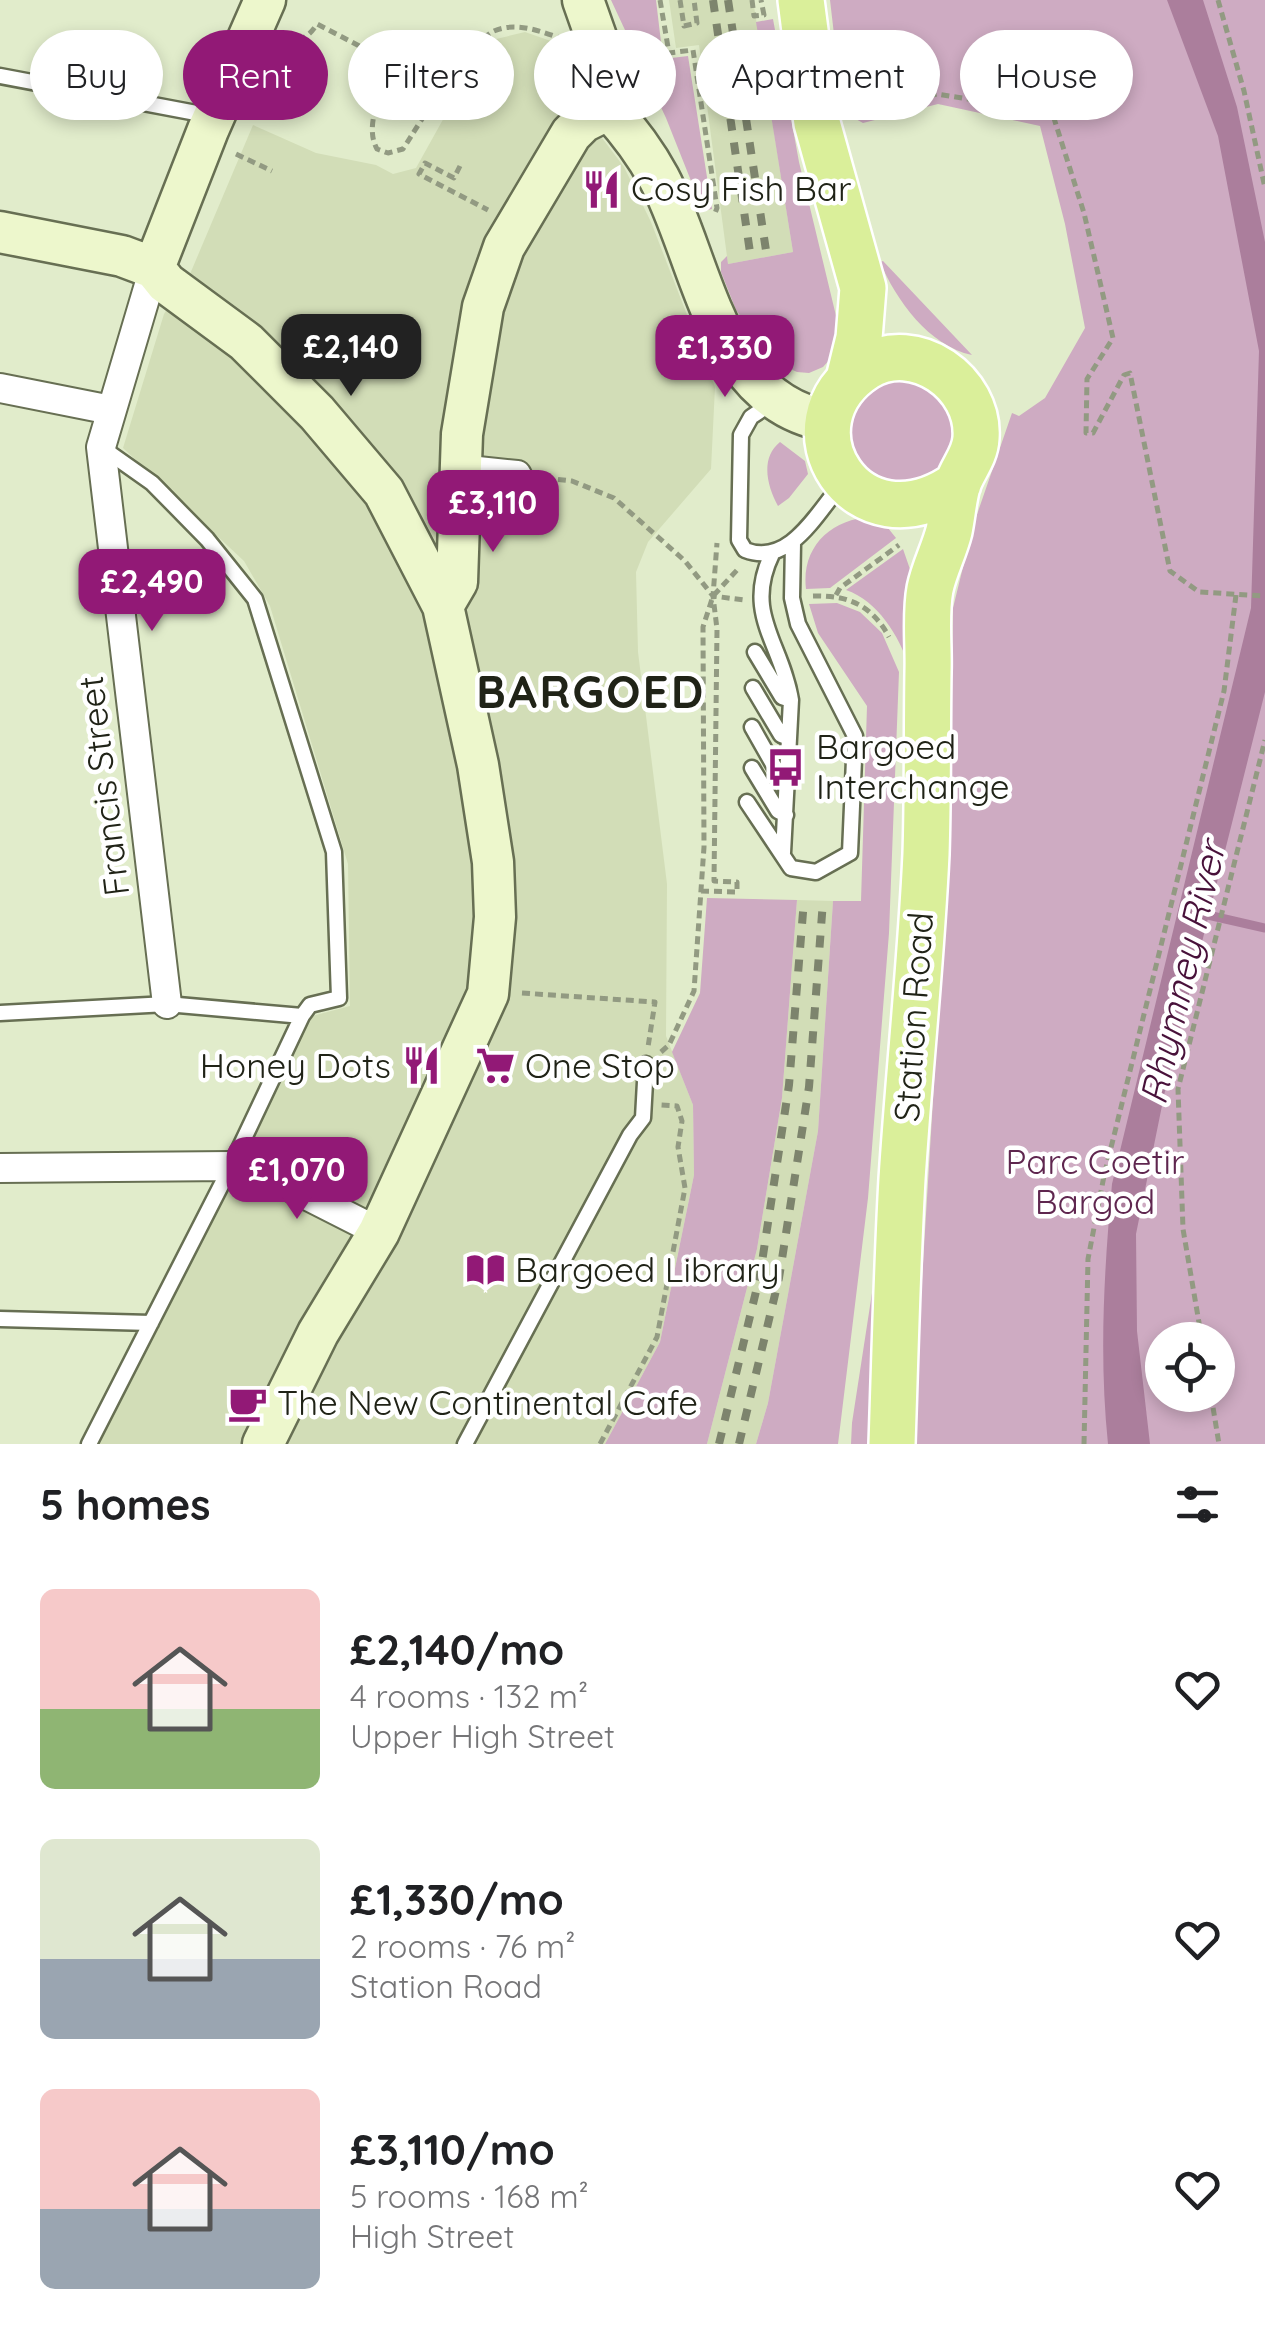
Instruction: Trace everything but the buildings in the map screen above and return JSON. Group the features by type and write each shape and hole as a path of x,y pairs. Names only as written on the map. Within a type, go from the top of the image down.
{"main road":[{"name":"Station Road","path":"801,0 817,123 863,288 860,338 850,379 836,396 828,420"},
{"name":"Station Road","path":"863,288 922,360 956,382 974,412 976,438 971,460 958,484 948,532 929,590 926,856 902,1181 892,1444"},
{"path":"850,379 871,364 896,358 922,360"},
{"path":"828,420 830,453 845,481 894,525 920,504 958,484"},
{"name":"Station Road","path":"894,525 910,538 929,590"}],"street":[{"path":"252,30 265,0"},
{"path":"583,0 594,30"},
{"path":"154,268 211,120"},
{"path":"442,606 457,582 459,470 483,308 504,247 570,134 587,120"},
{"path":"618,120 636,139 660,180 720,328 744,368 776,400 812,418 828,420"},
{"path":"0,232 122,256 154,268 166,283 246,342 317,413 384,492 442,606 478,765 493,862 495,917 506,993 378,1232 318,1334 263,1444"},
{"name":"Francis Street","path":"154,268 102,448 167,1004"},
{"path":"0,388 111,410"},
{"path":"459,470 517,475"},
{"path":"0,1168 232,1166 259,1171 378,1232"}],"lane":[{"path":"0,76 183,110"},
{"path":"776,400 751,417 741,435 739,540 750,552 772,554 793,543 845,481"},
{"path":"89,1444 232,1166 302,1016 310,1006 339,998 334,852 255,598 207,539 152,483 102,448"},
{"path":"772,554 762,576 760,600 767,632 788,679 791,700 783,853 791,868 816,872 850,853 855,736 798,624 792,598 793,543"},
{"path":"755,652 782,697 791,700"},
{"path":"753,688 781,735 789,738"},
{"path":"752,727 778,773 788,778"},
{"path":"752,768 778,811 786,815"},
{"path":"747,802 777,850 783,853"},
{"path":"0,1013 167,1004 302,1016"},
{"path":"465,1444 630,1134 643,1118 654,1062"},
{"path":"0,1319 151,1323"}],"path":[{"path":"660,0 669,54 693,50 717,208 709,229"},
{"path":"680,0 684,26 697,22 694,0"},
{"path":"752,0 754,16 764,16 762,0"},
{"path":"1218,0 1265,188"},
{"path":"313,30 317,24 392,63 374,118 372,139 377,149 388,153 403,149 474,46 496,30 535,30"},
{"path":"855,129 852,116 937,94 1052,112 1084,213 1113,338 1086,379 1086,432 1094,433 1124,375 1130,373 1170,571 1198,592 1265,596"},
{"path":"244,159 272,171"},
{"path":"460,166 454,178 425,163 418,174 490,211"},
{"path":"517,475 572,481 614,498 685,561 713,596 717,629 714,882 737,882 737,892 701,891"},
{"path":"836,596 894,525"},
{"path":"654,1062 666,1048 694,991 701,891 703,626 713,596 745,562"},
{"path":"1084,1444 1088,1259 1104,1176 1224,691 1236,594"},
{"path":"713,596 748,600"},
{"path":"807,596 836,596 864,606 876,616 894,646"},
{"path":"1199,1322 1184,1229 1178,1088 1265,740"},
{"path":"506,993 655,1002 654,1062"},
{"path":"654,1062 666,1048"},
{"path":"600,1444 657,1337 685,1188 678,1147 682,1121 677,1106 660,1105 659,1088"},
{"path":"672,1205 681,1209"},
{"path":"656,1273 668,1278"},
{"path":"639,1342 650,1350"},
{"path":"608,1404 619,1410"},
{"path":"1213,1412 1218,1444"}],"shaded area":[{"path":"669,0 753,0 758,30 696,30 696,45 676,48"},
{"path":"514,35 534,35 534,120 583,120 624,167 651,222 715,387 711,469 648,542 636,572 638,652 667,884 666,1036 693,1105 694,1175 660,1342 605,1444 91,1444 312,1016 350,1006 348,864 270,606 244,561 123,448 164,314 190,274 253,125 316,153 376,165 393,174 416,168 443,120 514,120"},
{"path":"709,120 772,120 793,252 728,264"},
{"path":"797,900 833,901 818,1131 768,1403 756,1444 707,1444 757,1249 782,1098"}],"green space":[{"path":"611,0 656,0 660,30 625,30"},
{"name":"Parc Coetir Bargod","path":"830,0 1265,0 1265,1444 912,1444 950,821 953,608 973,526 1012,413 1019,416 1045,398 1085,328 1065,224 1040,126 1012,120 1133,120 1133,30 960,30 960,109 940,104 940,30 833,30"},
{"path":"773,19 775,30 757,30 756,22"},
{"path":"688,56 712,209 703,211 667,120 676,120 676,57"},
{"path":"772,120 791,120 838,324 831,358 809,373 784,366 761,344 736,310 721,272 721,262 727,256 728,264 793,252"},
{"path":"880,262 972,355 928,332 895,291"},
{"path":"923,378 960,422 949,466 912,488 869,478 845,441 860,395 875,383"},
{"path":"780,442 805,461 808,474 778,506 767,472 770,456"},
{"path":"871,517 884,523 896,538 830,588 806,589 808,560 822,538 843,523"},
{"path":"903,549 912,575 909,666 886,621 868,602 846,590"},
{"path":"837,603 860,612 882,633 899,672 889,933 868,1198 838,1444 756,1444 768,1403 818,1131 833,901 861,901 867,706 818,633 809,604"},
{"path":"707,898 797,900 782,1098 757,1249 707,1444 605,1444 660,1342 694,1175 693,1105 672,1052 700,993"},
{"path":"880,1241 873,1444 851,1444 852,1423"}],"water":[{"name":"Rhymney River","path":"1167,0 1203,0 1237,107 1265,242 1265,692 1167,1081 1136,1234 1137,1331 1150,1444 1108,1444 1104,1314 1112,1184 1251,608 1259,351 1218,136"}],"waterway":[{"name":"Rhymney River","path":"1199,913 1265,928"}],"railway":[{"path":"713,0 751,259"},
{"path":"728,0 767,257"},
{"path":"719,1444 760,1275 789,1085 804,900"},
{"path":"739,1444 779,1278 809,1087 823,901"}],"place":[{"name":"Cosy Fish Bar","path":"601,189"},
{"name":"Bargoed Interchange","path":"786,767"},
{"name":"Honey Dots","path":"421,1066"},
{"name":"One Stop","path":"495,1066"},
{"name":"Bargoed Library","path":"485,1270"},
{"name":"The New Continental Cafe","path":"247,1403"}],"district":[{"name":"BARGOED","path":"591,692"}]}
